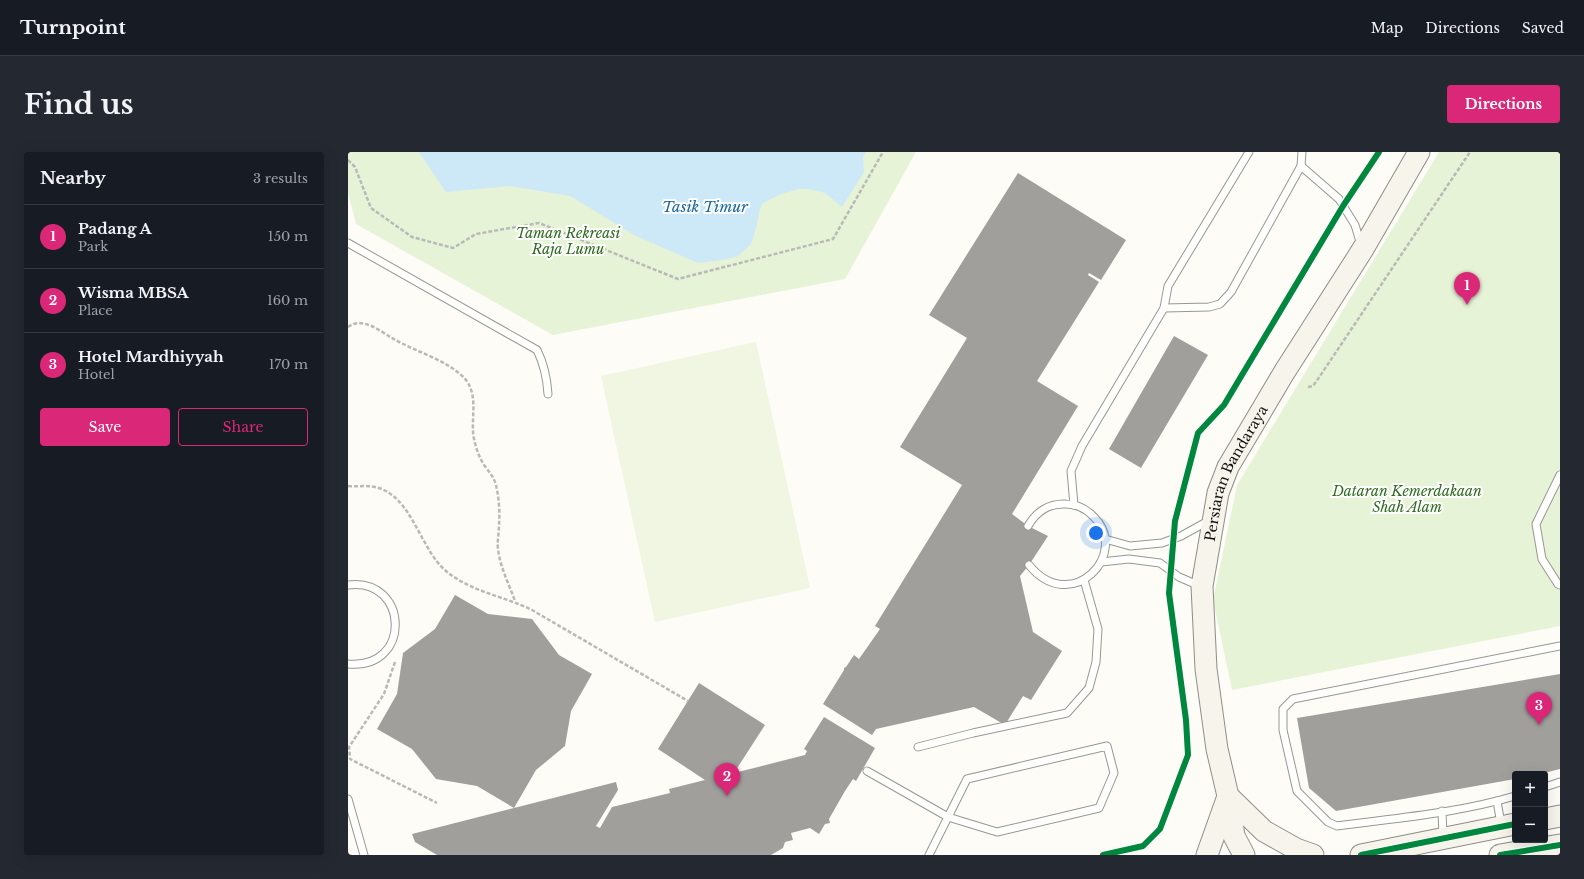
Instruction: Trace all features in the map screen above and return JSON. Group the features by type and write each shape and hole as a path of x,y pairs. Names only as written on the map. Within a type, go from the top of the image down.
{"main road":[{"name":"Persiaran Bandaraya","path":"1244,855 1232,846 1228,796 1218,749 1206,669 1202,586 1218,493 1228,467 1285,371 1363,249 1419,152"},
{"path":"1208,855 1228,796 1264,831 1296,849 1314,855"},
{"path":"1548,818 1560,816"},
{"path":"1361,855 1508,826"},
{"path":"1500,855 1560,845"}],"lane":[{"path":"1074,505 1071,471 1082,446 1164,308 1168,286 1248,152"},
{"path":"1164,308 1209,307 1220,304 1231,292 1301,166 1302,152"},
{"path":"1301,166 1339,199 1355,225 1363,249"},
{"path":"348,243 537,350 546,376 548,394"},
{"path":"1560,475 1536,524 1542,560 1560,585"},
{"path":"1028,526 1036,515 1047,507 1060,504 1074,505 1088,512 1094,517 1101,527 1105,539 1105,551 1101,562 1094,572 1084,580 1074,584 1054,584 1044,580 1029,565"},
{"path":"1105,539 1130,546 1162,543 1181,536 1213,519"},
{"path":"1101,562 1129,560 1160,563 1179,577 1202,586"},
{"path":"918,747 973,733 1066,713 1072,708 1090,688 1096,662 1098,630 1084,580"},
{"path":"348,585 356,584 370,587 382,594 390,604 396,617 396,630 392,643 384,654 372,662 359,665 348,664"},
{"path":"1512,797 1442,811 1337,826 1328,822 1297,791 1283,730 1283,709 1293,700 1560,646"},
{"path":"867,771 948,817 997,832 1099,808 1114,773 1107,746 968,779 948,817 929,855"},
{"path":"1548,785 1560,782"},
{"path":"348,799 364,855"},
{"path":"1497,801 1508,826"},
{"path":"1442,811 1443,839"}],"path":[{"path":"348,160 355,167 371,208 412,237 453,248 476,234 539,223 678,279 833,239 883,152"},
{"path":"1308,387 1313,386 1318,379 1470,152"},
{"path":"348,327 357,324 368,324 393,339 448,366 460,374 467,382 471,390 473,400 472,426 478,454 496,483 499,507 498,547 504,572 515,602"},
{"path":"348,486 376,487 398,499 407,511 437,563 448,572 478,590 515,602 532,610 688,701"},
{"path":"395,660 384,694 349,747 350,759 437,803"}],"green space":[{"name":"Taman Rekreasi Raja Lumu","path":"348,152 916,152 845,279 553,335 356,224 348,193"},
{"name":"Dataran Kemerdakaan Shah Alam","path":"1439,152 1560,152 1560,626 1232,690 1213,600 1237,485"},
{"path":"756,342 810,588 655,622 601,376"}],"water":[{"name":"Tasik Timur","path":"419,152 866,152 863,157 864,172 842,207 825,193 808,189 799,189 781,194 763,203 751,244 738,256 723,260 698,263 636,236 570,196 510,186 446,192"}],"building":[{"path":"1018,173 1126,240 1101,280 1089,273 1088,275 1099,282 1037,381 1078,406 1012,514 1028,526 1048,536 1020,576 1033,632 1062,651 1031,700 1023,696 1005,725 974,707 876,729 872,735 823,704 844,668 854,655 859,659 880,629 875,626 962,485 900,447 967,338 929,315"},
{"path":"1174,336 1208,355 1141,468 1109,449"},
{"path":"455,595 488,614 532,619 559,655 592,674 571,711 565,746 536,770 514,808 477,786 436,779 412,749 377,729 397,694 403,653 435,629"},
{"path":"1560,674 1560,769 1548,772 1512,771 1512,780 1336,811 1309,788 1297,718"},
{"path":"699,683 765,725 734,773 805,755 807,751 804,749 824,717 875,748 856,781 853,779 845,791 829,819 830,823 825,824 819,834 810,828 791,833 793,840 785,842 783,848 771,855 437,855 415,842 412,834 616,782 618,790 596,826 600,828 612,807 670,793 669,789 705,780 658,749"}],"cycle path":[{"path":"1103,855 1143,846 1160,829 1188,755 1186,720 1169,593 1175,521 1198,433 1224,405 1343,206 1379,152"},
{"path":"1361,855 1512,825"},
{"path":"1500,855 1560,845"}],"place":[{"name":"Padang A","path":"1467,305"},
{"name":"Hotel Mardhiyyah","path":"1539,725"},
{"name":"Wisma MBSA","path":"727,796"}]}
